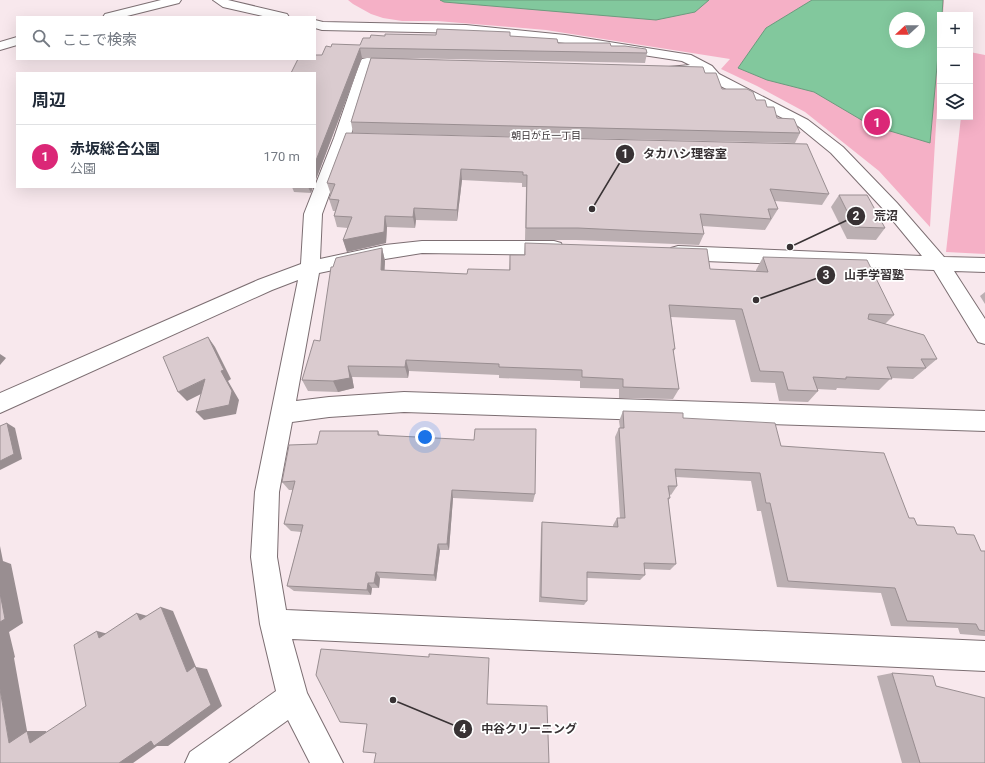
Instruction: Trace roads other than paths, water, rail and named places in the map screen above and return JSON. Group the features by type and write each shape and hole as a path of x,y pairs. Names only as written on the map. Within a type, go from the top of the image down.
{"street":[{"path":"114,16 175,0"},
{"path":"219,0 227,4 279,16"},
{"path":"316,24 322,26 466,29 558,39 686,58 707,69 714,76 803,123 837,150 891,207 940,264 985,336"},
{"path":"0,46 16,41"},
{"path":"327,763 293,698 274,624 264,557 267,492 310,268 312,214 342,138 367,62 414,63"},
{"path":"664,70 686,71 707,69"},
{"path":"342,138 358,138"},
{"path":"813,150 837,150"},
{"path":"0,403 265,285 310,268 385,252 422,247 568,248"},
{"path":"663,252 985,265"},
{"path":"283,412 404,402 985,421"},
{"path":"274,624 985,656"},
{"path":"201,763 293,698"}],"place":[{"name":"赤坂総合公園","path":"877,122"},
{"name":"タカハシ理容室","path":"592,209"},
{"name":"荒沼","path":"790,247"},
{"name":"山手学習塾","path":"756,300"},
{"name":"中谷クリーニング","path":"393,700"}],"district":[{"name":"朝日が丘一丁目","path":"546,135"}]}
